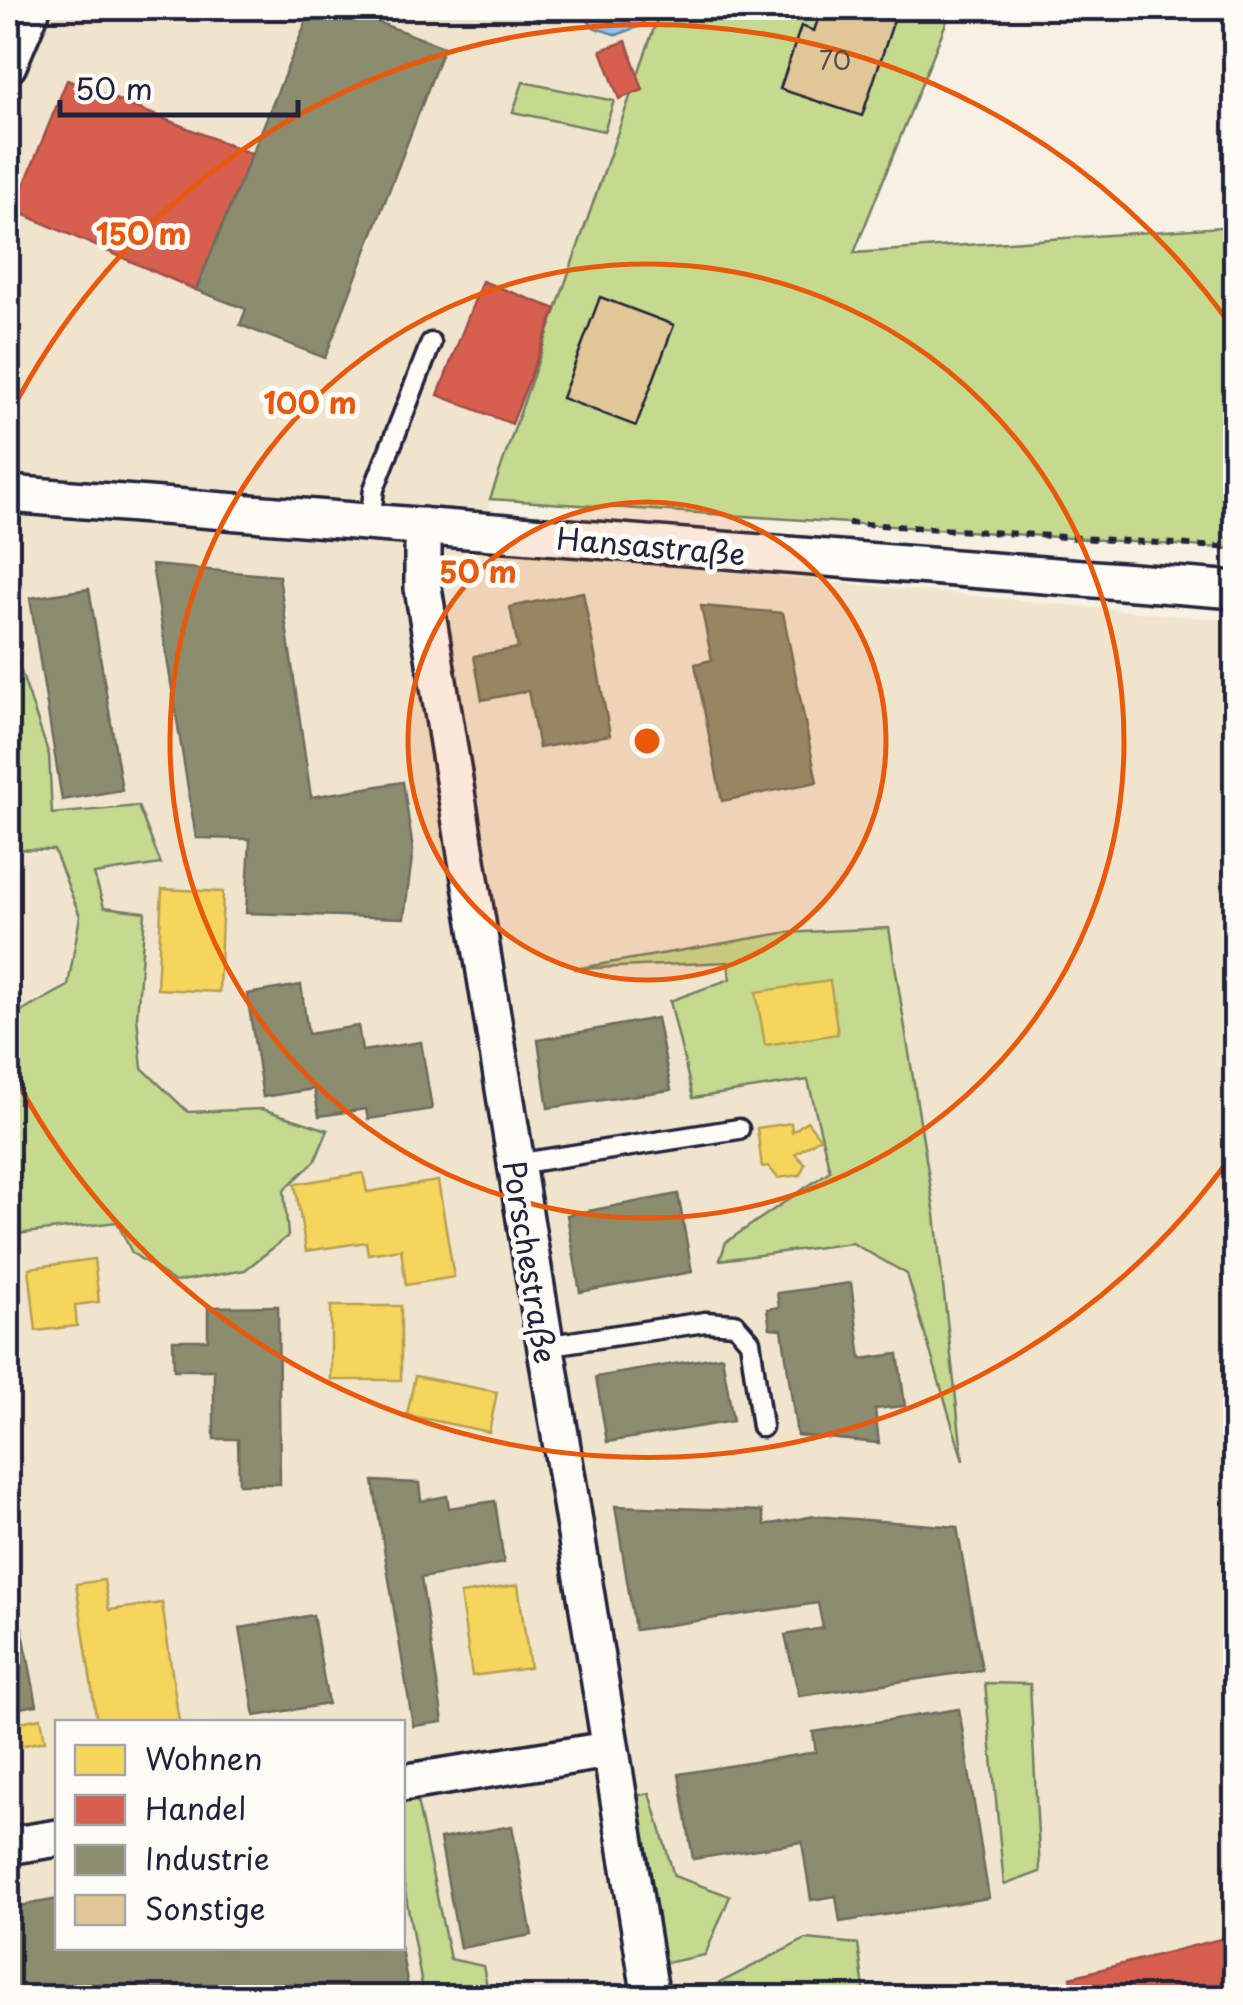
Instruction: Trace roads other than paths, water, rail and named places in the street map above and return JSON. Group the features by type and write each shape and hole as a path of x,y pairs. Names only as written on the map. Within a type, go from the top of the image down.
{"street":[{"path":"8,66 32,8"},
{"name":"Hansastraße","path":"8,494 1236,590"},
{"name":"Porschestraße","path":"423,526 423,588 608,1750 652,1998"},
{"path":"405,1783 608,1750"},
{"path":"8,1846 55,1838"}],"lane":[{"path":"370,524 374,490 431,344"},
{"path":"516,1164 739,1129"},
{"path":"544,1346 705,1322 735,1324 750,1342 762,1428"}],"water":[{"path":"583,8 647,10 643,25 617,35 595,28 582,15"}]}
